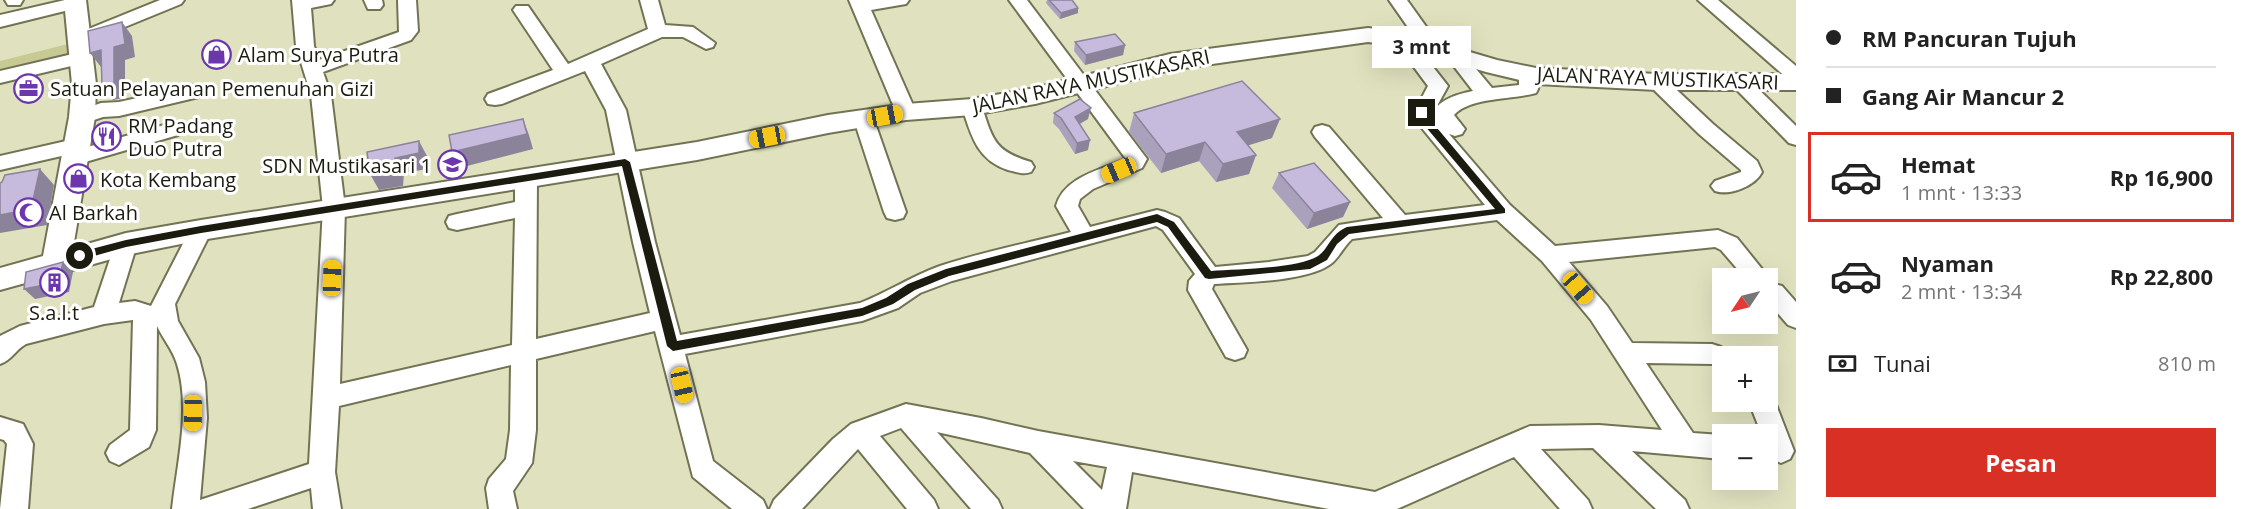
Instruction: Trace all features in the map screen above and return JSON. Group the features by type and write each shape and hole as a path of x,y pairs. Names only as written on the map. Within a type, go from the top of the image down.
{"main road":[{"path":"56,262 82,117 84,84 75,2"},
{"name":"JALAN RAYA MUSTIKASARI","path":"0,279 126,243 697,151 828,124 906,112 972,107 1035,96 1153,65 1368,35 1402,39 1444,53 1529,75 1657,82 1742,84 1796,82"}],"street":[{"path":"0,77 80,48 175,0"},
{"path":"325,0 302,2 305,46 321,95 334,208 322,472 327,509"},
{"path":"314,68 405,36 409,32 407,0"},
{"path":"900,0 859,4 906,112"},
{"path":"1018,0 1082,82 1137,159 1135,163 1086,184 1070,195 1067,206 1085,237"},
{"path":"1398,0 1444,53 1487,95"},
{"path":"1707,0 1796,76"},
{"path":"651,1 658,31"},
{"path":"0,21 75,2"},
{"path":"522,10 563,71"},
{"path":"495,99 590,62 658,31 687,31 706,43"},
{"path":"1402,39 1438,86 1422,116 1502,211 1550,255 1599,313 1686,444"},
{"path":"590,62 616,110 625,162 702,468 753,509"},
{"path":"1455,129 1443,116 1444,111 1452,104 1466,97 1518,92 1529,88 1529,75"},
{"path":"1657,82 1706,129 1750,166 1752,172 1748,177 1722,186"},
{"path":"1742,84 1796,138"},
{"path":"82,117 101,110 119,110 196,91"},
{"path":"972,107 985,145 991,154 1000,160 1024,168"},
{"path":"864,120 895,212"},
{"path":"0,163 75,152 171,130"},
{"path":"1322,132 1400,224"},
{"path":"503,509 499,488 519,463 523,430 526,179"},
{"path":"457,222 527,207"},
{"path":"1235,351 1200,290 1201,281 1209,276 1306,266 1324,257 1333,242 1347,231 1502,211"},
{"path":"673,346 862,312 890,301 912,287 946,273 1157,218 1171,224 1209,276"},
{"path":"186,509 192,427 192,380 190,365 163,315 163,304 201,230"},
{"path":"1550,255 1718,238 1729,244 1754,268"},
{"path":"104,314 126,243"},
{"path":"1778,293 1796,318"},
{"path":"0,354 10,341 20,336 104,314 141,310 145,313 143,430 140,439 119,453"},
{"path":"327,398 665,319"},
{"path":"1627,353 1712,354"},
{"path":"1766,412 1781,451"},
{"path":"788,508 842,447 860,432 906,415 981,429 1038,443 1376,504 1518,443 1547,437 1599,436 1712,446"},
{"path":"906,415 988,509"},
{"path":"0,428 13,430 18,435 21,444 14,509"},
{"path":"860,432 924,509"},
{"path":"1599,436 1675,509"},
{"path":"1038,443 1102,509"},
{"path":"1518,443 1578,509"},
{"path":"1112,509 1122,457"},
{"path":"215,508 322,472"}],"green space":[{"path":"72,43 75,57 0,75 0,61"}],"building":[{"path":"1049,0 1072,0 1078,8 1061,13"},
{"path":"122,22 125,44 114,47 114,84 102,86 101,50 90,53 88,31"},
{"path":"1115,34 1125,45 1086,55 1075,42"},
{"path":"1242,81 1280,119 1237,132 1256,155 1223,164 1205,142 1166,154 1134,113"},
{"path":"1080,99 1091,108 1075,117 1090,140 1077,143 1061,118 1054,113"},
{"path":"523,119 527,134 452,152 449,135"},
{"path":"419,141 419,153 395,158 395,171 370,174 367,152"},
{"path":"1314,163 1350,202 1314,213 1279,173"},
{"path":"40,169 31,209 0,215 0,183 5,175"},
{"path":"63,262 59,282 24,289 26,272"}],"place":[{"name":"Alam Surya Putra","path":"217,54"},
{"name":"Satuan Pelayanan Pemenuhan Gizi","path":"29,88"},
{"name":"RM Padang Duo Putra","path":"107,137"},
{"name":"SDN Mustikasari 1","path":"453,165"},
{"name":"Kota Kembang","path":"79,179"},
{"name":"Al Barkah","path":"28,212"},
{"name":"S.a.l.t","path":"54,282"}],"route":[{"path":"80,256 126,243 201,230 625,162 673,346 862,312 890,301 912,287 946,273 1157,218 1171,224 1209,276 1306,266 1324,257 1339,235 1347,231 1502,211 1428,124 1422,113"}]}
